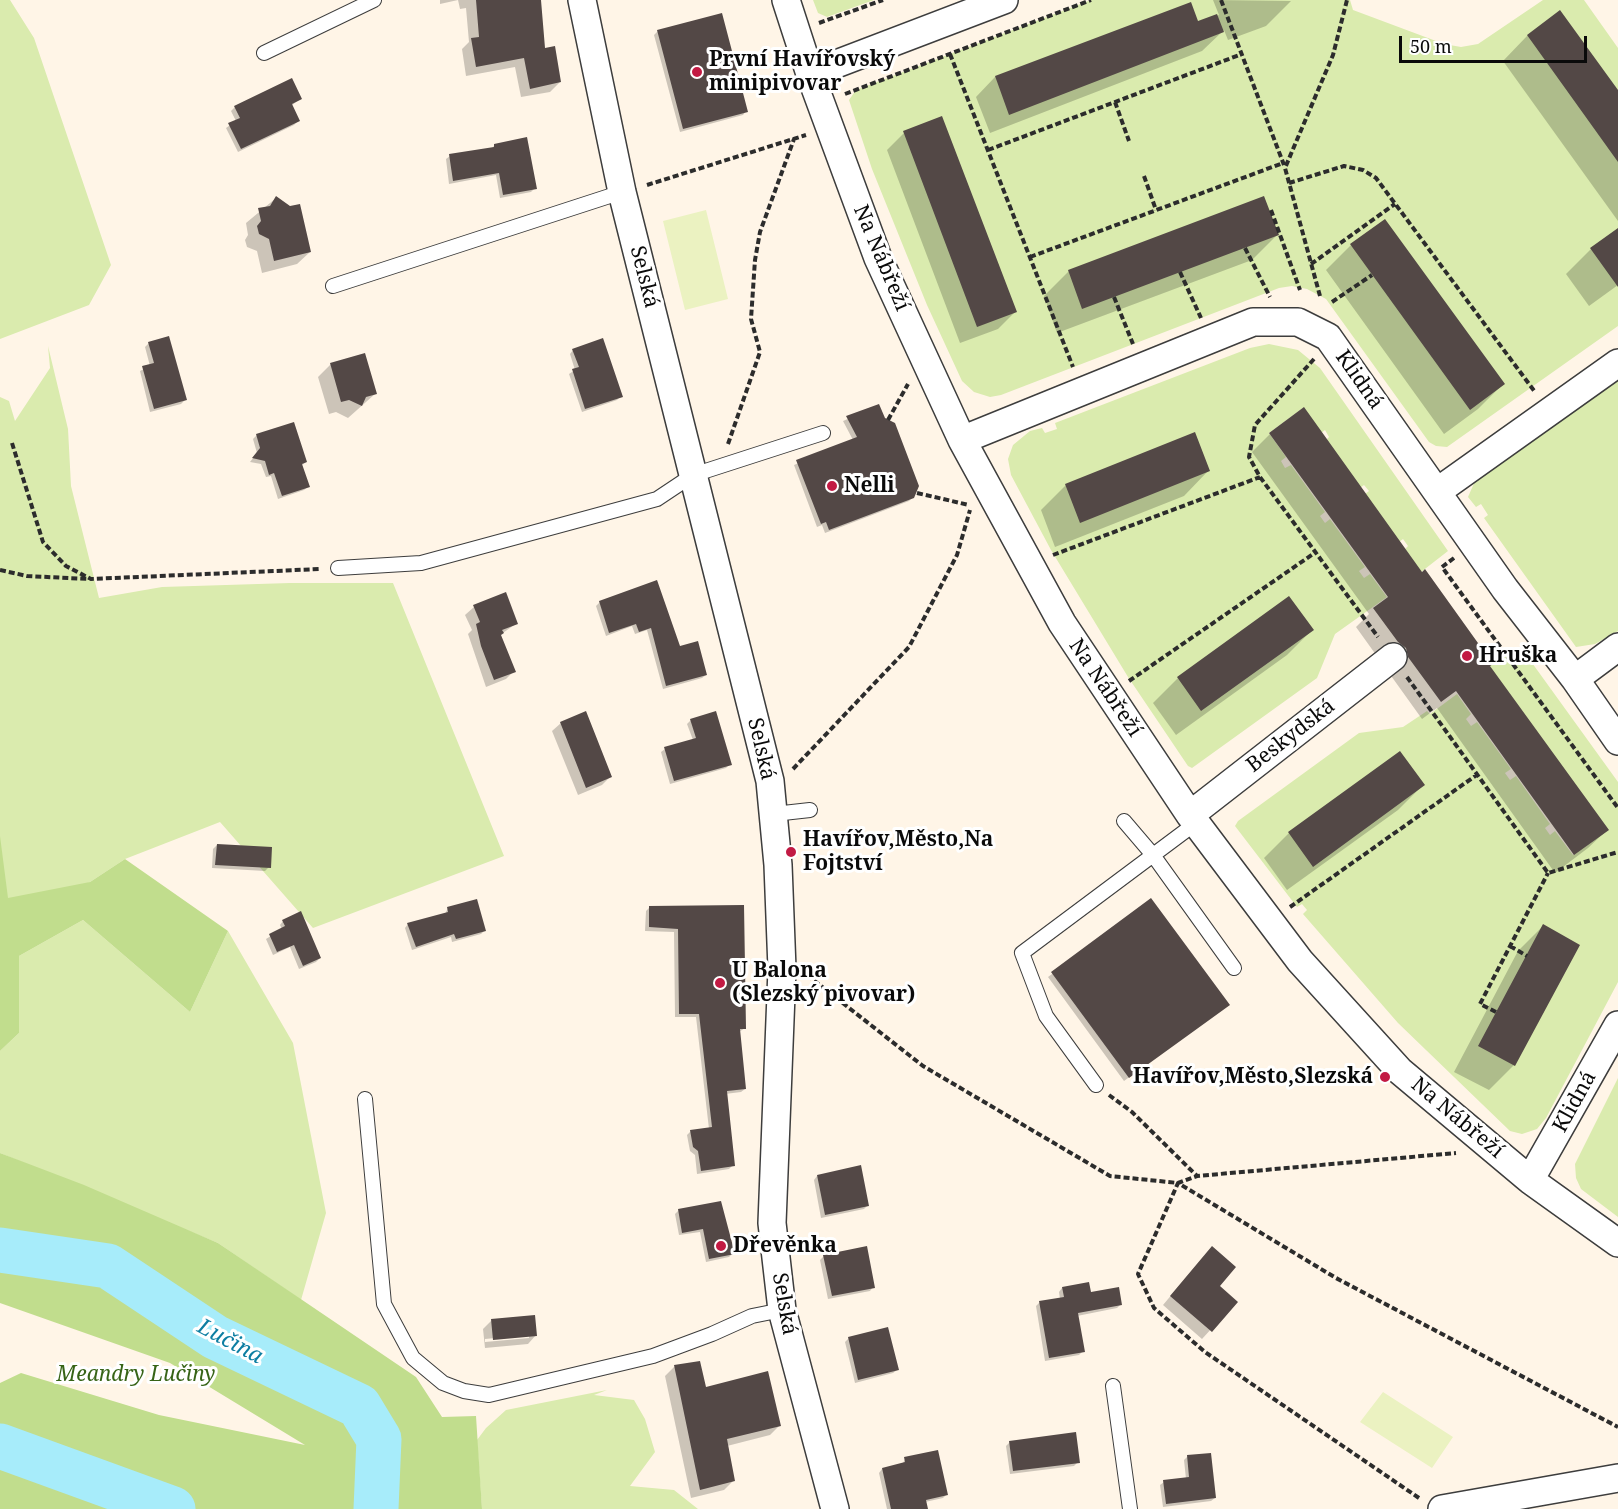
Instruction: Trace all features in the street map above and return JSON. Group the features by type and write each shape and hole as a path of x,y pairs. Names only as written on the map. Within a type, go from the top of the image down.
{"street":[{"name":"Selská","path":"582,0 699,473 770,781 774,814 782,969 772,1223 782,1310 836,1509"},
{"name":"Na Nábřeží","path":"786,0 810,74 878,258 962,440 1062,623 1193,819 1300,961 1400,1071 1530,1180 1618,1243"},
{"path":"810,74 1004,0"},
{"name":"Klidná","path":"962,440 1253,322 1298,322 1328,337 1474,544 1618,741"},
{"path":"1438,491 1618,363"},
{"path":"1575,680 1618,647"},
{"name":"Beskydská","path":"1193,819 1393,657"},
{"name":"Klidná","path":"1530,1180 1618,1025"},
{"path":"1434,1506 1618,1478"}],"lane":[{"path":"264,53 374,0"},
{"path":"333,286 630,190"},
{"path":"338,568 421,563 657,499 699,473 823,433"},
{"path":"774,814 810,810"},
{"path":"1096,1085 1046,1016 1022,953 1153,855 1193,819"},
{"path":"1124,820 1153,855 1234,968"},
{"path":"365,1099 384,1304 413,1358 443,1383 464,1391 489,1395 653,1356 752,1316 782,1310"},
{"path":"1113,1386 1130,1509"}],"path":[{"path":"813,25 883,0"},
{"path":"839,97 1091,0"},
{"path":"1221,0 1284,166 1320,296"},
{"path":"1030,257 1284,166 1333,55 1347,0"},
{"path":"950,54 1075,374"},
{"path":"988,150 1242,54"},
{"path":"1115,102 1129,141"},
{"path":"630,190 807,135"},
{"path":"699,473 730,442 760,352 751,319 755,260 760,232 794,139"},
{"path":"1289,183 1344,166 1363,170 1376,178 1539,397"},
{"path":"1144,176 1156,210"},
{"path":"1311,264 1395,204"},
{"path":"1271,210 1300,290"},
{"path":"1245,248 1270,297"},
{"path":"1180,272 1203,323"},
{"path":"1332,302 1372,275"},
{"path":"1114,297 1136,350"},
{"path":"1306,351 1316,357 1322,367"},
{"path":"888,420 911,379"},
{"path":"12,443 43,542 66,566 91,579"},
{"path":"1048,557 1260,477"},
{"path":"791,771 909,647 957,555 971,505 916,493"},
{"path":"1474,544 1442,567 1618,808"},
{"path":"1126,683 1316,552"},
{"path":"0,570 27,576 91,579 338,568"},
{"path":"1487,655 1501,645"},
{"path":"1120,674 1133,692"},
{"path":"1286,910 1478,774"},
{"path":"1496,1012 1480,1004 1548,873"},
{"path":"1510,946 1527,956"},
{"path":"782,969 798,968 923,1066 1110,1176 1178,1183 1336,1278 1618,1427"},
{"path":"1096,1085 1132,1113 1197,1176"},
{"path":"1434,1506 1206,1352 1154,1308 1138,1274 1178,1183 1197,1176 1495,1149"}],"green space":[{"path":"0,0 10,0 34,38 111,265 89,305 0,339"},
{"path":"813,0 874,0 827,17 818,13"},
{"path":"1091,0 1350,0 1353,10 1444,44 1461,47 1478,44 1543,0 1584,0 1618,48 1618,326 1447,447 1436,446 1429,442 1326,299 1307,289 1292,286 1279,288 1001,395 990,397 974,392 962,381 927,305 872,169 849,100 856,90"},
{"path":"706,210 728,299 685,310 663,221"},
{"path":"1269,344 1298,350 1320,368 1448,551 1421,572 1405,549 1408,546 1403,539 1399,542 1365,494 1369,491 1364,485 1360,488 1326,440 1329,437 1325,430 1321,433 1303,408 1269,433 1286,457 1281,461 1285,468 1291,465 1325,512 1320,516 1325,523 1330,519 1365,567 1359,571 1364,578 1370,574 1387,597 1335,634 1317,678 1192,768 1188,766 1128,677 1051,550 1011,475 1008,459 1013,445 1030,431 1042,428 1045,433 1057,429 1055,423 1250,348"},
{"path":"48,346 68,429 71,486 99,598 162,587 393,583 504,856 313,928 220,822 125,859 90,882 0,932 0,397 9,401 15,421 50,368"},
{"path":"1618,374 1618,631 1595,644 1576,647 1484,518 1488,515 1481,504 1476,507 1468,497 1475,481"},
{"path":"1515,647 1522,649 1618,782 1618,982 1546,1118 1537,1129 1522,1134 1510,1131 1398,1023 1303,914 1307,910 1302,904 1297,907 1235,826 1238,821 1359,733 1403,727 1427,711 1430,714 1457,694 1471,714 1466,719 1471,726 1477,722 1511,769 1505,773 1510,780 1516,776 1550,824 1545,828 1550,835 1555,831 1573,855 1607,830 1489,666"},
{"path":"0,836 8,898 90,882 125,859 228,931 190,1012 83,920 19,956 19,1033 0,1051"},
{"path":"83,920 190,1012 228,931 293,1043 326,1213 301,1300 218,1243 0,1153 0,1051 19,1033 19,956"},
{"path":"1618,1078 1618,1217 1581,1189 1576,1178 1575,1164"},
{"name":"Meandry Lučiny","path":"0,1153 84,1185 218,1243 416,1377 442,1417 476,1416 482,1509 0,1509 0,1383 21,1373 159,1415 305,1445 170,1363 0,1303"},
{"path":"607,1390 594,1395 634,1400 645,1419 655,1452 630,1486 674,1490 698,1509 482,1509 477,1440 486,1428 506,1410"},
{"path":"1383,1392 1453,1437 1432,1468 1360,1422"}],"building":[{"path":"476,0 541,0 545,48 555,46 561,82 530,89 524,58 476,67 471,38 479,37"},
{"path":"1191,2 1198,21 1217,14 1224,32 1009,115 995,76"},
{"path":"1560,10 1618,90 1618,162 1527,35"},
{"path":"722,13 748,112 683,129 657,30"},
{"path":"292,78 302,99 292,104 300,121 241,149 228,123 240,118 234,106"},
{"path":"942,116 1017,312 977,327 903,131"},
{"path":"527,137 537,189 503,195 499,173 453,181 449,154 494,147 494,144"},
{"path":"276,196 290,206 300,204 311,252 274,261 269,239 259,234 257,226 261,221 258,208 270,206"},
{"path":"1264,196 1279,235 1082,309 1068,270"},
{"path":"1385,219 1505,384 1470,410 1350,244"},
{"path":"1618,228 1618,287 1590,248"},
{"path":"169,336 187,400 154,409 142,366 154,363 148,342"},
{"path":"603,338 623,397 585,409 572,369 579,367 572,349"},
{"path":"365,353 377,394 366,397 362,406 349,400 341,402 330,363"},
{"path":"879,404 885,418 895,423 919,486 914,498 829,530 826,522 821,524 796,460 857,437 846,416"},
{"path":"1304,407 1422,572 1425,569 1493,664 1490,666 1609,830 1574,855 1456,691 1441,702 1408,657 1406,648 1398,642 1373,608 1388,597 1269,433"},
{"path":"294,422 307,462 302,464 310,487 282,496 274,473 269,475 265,461 252,458 260,448 256,434"},
{"path":"1195,432 1210,471 1080,523 1065,484"},
{"path":"657,580 680,646 698,641 707,675 666,686 651,628 639,632 636,624 609,633 599,601"},
{"path":"506,592 518,624 502,630 504,633 501,635 516,672 494,680 481,646 476,624 480,622 473,605"},
{"path":"1289,596 1314,630 1201,711 1177,677"},
{"path":"586,711 612,777 586,788 560,722"},
{"path":"716,711 732,765 674,781 664,747 696,738 690,719"},
{"path":"1400,751 1425,785 1313,867 1288,832"},
{"path":"217,844 272,847 271,868 215,865"},
{"path":"1151,898 1230,1005 1129,1078 1051,972"},
{"path":"477,899 486,931 456,939 454,934 416,947 407,923 448,912 447,907"},
{"path":"744,905 746,1029 740,1029 746,1089 727,1091 735,1166 701,1171 698,1151 693,1147 690,1130 712,1127 699,1014 679,1014 678,929 649,927 649,906"},
{"path":"301,911 321,958 303,966 294,945 277,952 269,934 285,926 282,920"},
{"path":"1543,924 1580,945 1515,1066 1478,1046"},
{"path":"861,1165 869,1206 825,1215 817,1175"},
{"path":"721,1201 735,1254 709,1259 703,1229 682,1233 678,1209"},
{"path":"867,1246 875,1288 832,1296 823,1255"},
{"path":"1212,1246 1236,1267 1220,1286 1238,1302 1212,1332 1170,1296"},
{"path":"1089,1282 1091,1292 1119,1287 1122,1305 1078,1313 1085,1352 1049,1358 1039,1301 1064,1297 1062,1287"},
{"path":"535,1315 537,1336 493,1340 491,1319"},
{"path":"888,1327 899,1370 858,1380 848,1337"},
{"path":"700,1361 706,1387 768,1371 781,1426 727,1439 735,1481 700,1490 674,1365"},
{"path":"1076,1432 1080,1463 1013,1471 1009,1441"},
{"path":"938,1450 948,1495 926,1500 928,1509 891,1509 882,1468 905,1462 904,1457"},
{"path":"1211,1453 1216,1498 1166,1504 1163,1480 1189,1477 1187,1455"}],"waterway":[{"name":"Lučina","path":"0,1250 108,1266 215,1337 359,1406 379,1439 376,1509"},
{"name":"Lučina","path":"0,1446 173,1509"}],"place":[{"name":"První Havířovský minipivovar","path":"697,72"},
{"name":"Nelli","path":"832,486"},
{"name":"Hruška","path":"1467,656"},
{"name":"Havířov,Město,Na Fojtství","path":"791,852"},
{"name":"U Balona (Slezský pivovar)","path":"720,983"},
{"name":"Havířov,Město,Slezská","path":"1385,1077"},
{"name":"Dřevěnka","path":"721,1246"}]}
